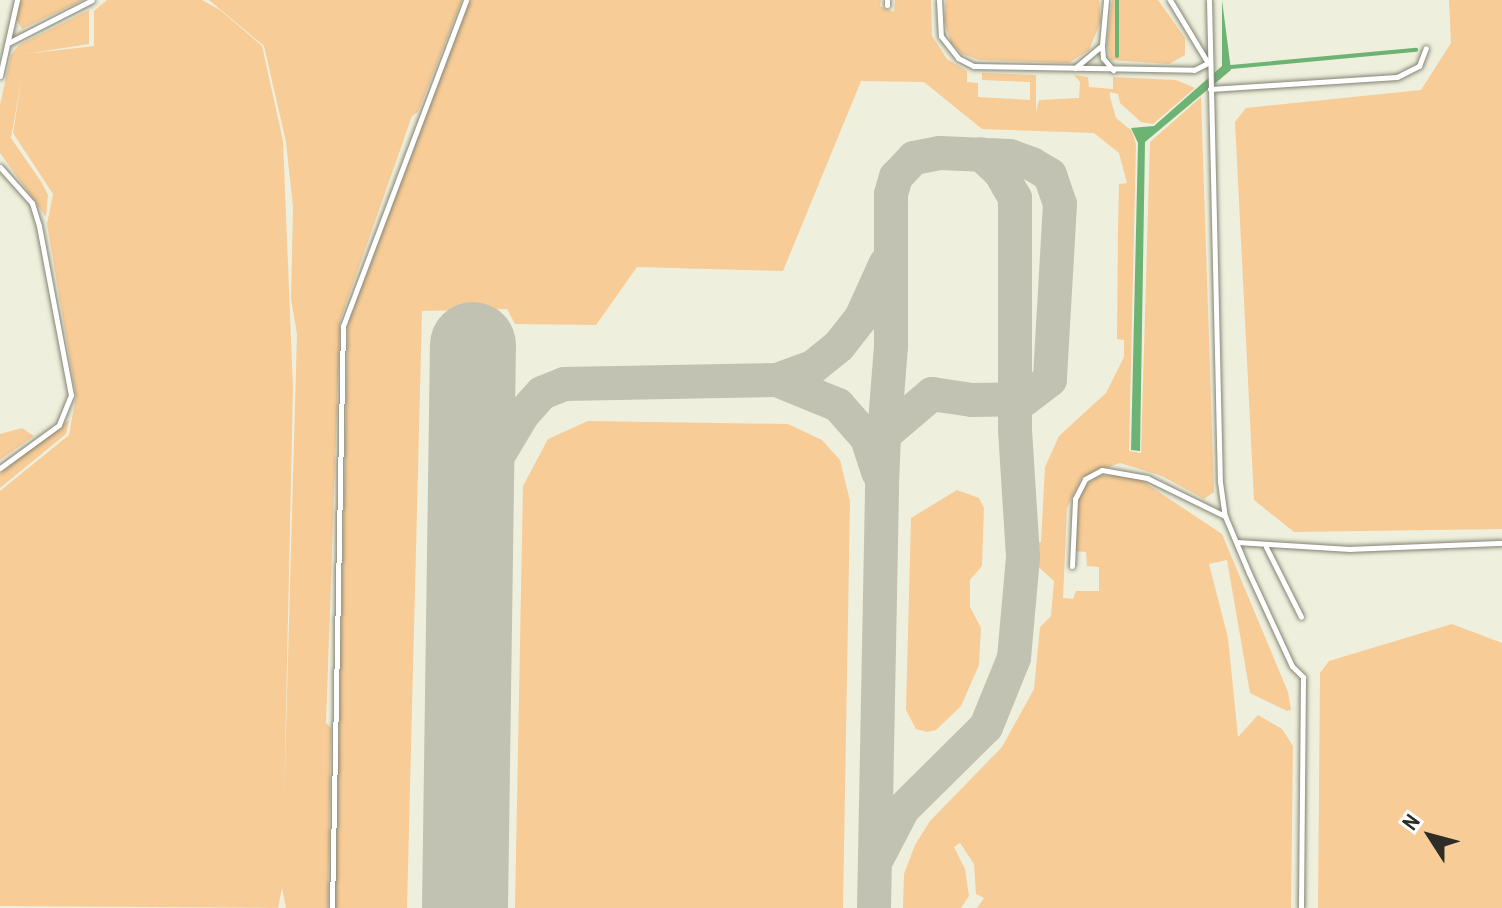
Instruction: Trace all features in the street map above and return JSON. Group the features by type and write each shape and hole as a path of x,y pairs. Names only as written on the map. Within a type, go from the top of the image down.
{"lane":[{"path":"0,76 17,0"},
{"path":"8,43 92,0"},
{"path":"332,908 343,326 466,0"},
{"path":"939,0 941,36 958,58 974,66 1185,71 1208,63"},
{"path":"1106,0 1103,58 1113,70"},
{"path":"1170,0 1208,63"},
{"path":"1209,0 1218,453 1225,516 1292,666 1303,677 1301,908"},
{"path":"1075,69 1102,45"},
{"path":"1210,89 1397,77 1419,66 1426,48"},
{"path":"0,167 32,203 71,395 59,425 0,468"},
{"path":"1072,566 1075,499 1085,479 1102,470 1128,471 1225,516"},
{"path":"1236,542 1350,549 1502,543"},
{"path":"1266,546 1301,617"}],"shaded area":[{"path":"21,0 83,0 22,29 16,19"},
{"path":"107,0 202,0 220,10 262,46 283,141 293,388 284,802 297,334 291,299 293,207 286,142 264,46 209,0 462,0 418,112 412,116 340,321 326,723 331,728 328,908 286,908 282,888 278,908 0,906 0,491 69,435 76,396 47,224 53,194 13,133 22,76 11,138 48,195 46,217 0,153 0,105 11,55 19,45 89,10 89,44 25,54 94,46 94,11"},
{"path":"470,0 881,0 880,6 894,12 895,0 931,0 932,36 947,59 967,71 967,82 978,83 978,97 1030,100 1030,82 982,80 982,73 1036,75 1036,112 1039,100 1079,98 1080,82 1074,75 1088,77 1089,87 1113,89 1113,77 1176,80 1195,88 1153,124 1141,122 1120,103 1118,94 1110,92 1110,97 1116,118 1132,131 1136,144 1129,451 1141,453 1150,142 1201,97 1214,492 1204,499 1162,476 1120,463 1082,477 1067,508 1063,598 1073,599 1076,591 1099,591 1099,567 1087,566 1086,552 1075,551 1077,501 1083,487 1099,476 1132,474 1222,534 1288,692 1291,710 1287,711 1250,693 1227,560 1209,564 1228,638 1238,737 1258,715 1282,729 1293,746 1291,908 977,908 984,898 976,894 974,864 960,843 954,847 965,869 969,896 961,908 903,908 904,874 915,845 930,821 1002,747 1034,689 1040,627 1051,616 1054,581 1033,562 1034,542 1041,542 1045,467 1059,436 1106,393 1124,357 1124,340 1117,339 1118,230 1119,184 1127,183 1119,153 1094,133 982,129 924,82 861,81 783,271 637,267 596,325 515,324 507,309 422,311 407,908 335,908 348,323"},
{"path":"946,0 1099,0 1101,21 1089,50 1069,63 979,60 962,54 951,43 944,20"},
{"path":"1112,0 1158,0 1185,38 1185,55 1169,64 1111,60 1107,45"},
{"path":"1222,0 1231,70 1145,142 1140,451 1131,450 1138,143 1131,128 1154,126 1222,66"},
{"path":"1449,0 1502,0 1502,529 1294,532 1254,500 1235,122 1246,108 1421,90 1451,43"},
{"path":"69,420 66,434 0,488 0,473"},
{"path":"588,421 788,424 822,440 840,460 850,501 843,908 515,908 523,486 548,439"},
{"path":"22,428 34,436 0,460 0,434"},
{"path":"957,490 979,498 984,508 982,566 970,580 970,607 981,628 979,665 961,706 936,730 927,732 916,729 906,710 911,518"},
{"path":"1452,624 1502,643 1502,908 1318,908 1320,673 1329,661"}],"waterway":[{"path":"1117,0 1117,56"},
{"path":"1231,67 1416,50"}],"taxiway":[{"path":"874,908 882,484 884,435 891,346 891,194 896,177 914,158 940,153 1010,156 1032,164 1050,175 1060,204 1050,380 1025,399 972,400 932,394 884,435"},
{"path":"878,857 903,809 986,727 1014,658 1023,557 1015,430 1015,198 1000,172 981,154"},
{"path":"777,380 813,367 839,346 861,318 886,263"},
{"path":"471,501 523,414 542,393 564,384 777,380 838,405 867,438 878,472"}],"runway":[{"path":"465,908 473,345"}]}
